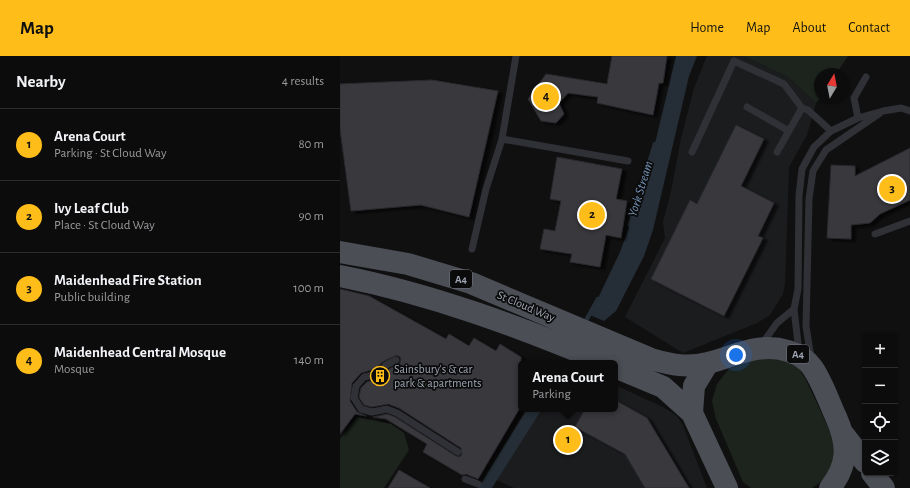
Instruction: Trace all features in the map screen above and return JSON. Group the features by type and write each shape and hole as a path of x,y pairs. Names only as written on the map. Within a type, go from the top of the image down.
{"main road":[{"name":"St Cloud Way","path":"340,252 408,264 472,283 578,340 602,360"},
{"name":"St Cloud Way","path":"340,276 389,286 433,298 538,334 578,340 676,366 708,363"},
{"name":"A4","path":"708,363 759,347 777,347 806,361 844,435 862,458"},
{"path":"692,413 694,386 708,363"},
{"path":"618,368 663,387 692,413 727,488"},
{"name":"A4","path":"830,488 843,468 845,453 844,435"},
{"path":"874,476 884,488"}],"lane":[{"path":"472,249 486,189 502,139 516,56"},
{"path":"692,152 734,62 784,84 802,108 808,110 831,131"},
{"path":"858,118 854,98 866,77"},
{"path":"747,106 789,130"},
{"path":"777,152 802,108"},
{"path":"806,361 794,309 798,289 799,196 802,169 814,146 831,131 858,118 883,111 901,108 910,111"},
{"path":"806,361 809,199 813,171 826,150 883,111"},
{"path":"502,139 628,161"},
{"path":"875,234 910,221"},
{"path":"759,347 777,324 794,309"},
{"path":"396,360 386,365 377,374 364,377 356,386 354,398 361,409 372,412 387,409 397,413 458,452"},
{"path":"465,479 478,484"}],"shaded area":[{"path":"676,56 697,56 689,76 653,230 644,256 616,311 604,321 590,315 620,252 645,185"},
{"path":"707,56 743,56 788,77 816,104 807,135 789,167 785,284 783,294 770,315 757,323 683,353 625,317 665,238 663,222 671,191 681,138 694,88"},
{"path":"743,56 848,56 840,68 814,68 814,101 788,77"},
{"path":"765,356 783,358 798,367 806,380 835,442 832,470 825,479 812,488 751,488 743,482 716,419 712,401 717,384 729,369"},
{"path":"618,386 663,407 677,416 683,425 707,488 514,488 494,479 538,412 618,412"},
{"path":"525,412 540,412 492,488 478,488"},
{"path":"357,417 391,424 404,433 409,450 384,488 340,488 340,439"}],"building":[{"path":"612,56 667,56 663,83 659,83 653,115 597,103 598,97 568,93 559,103 564,114 556,123 541,121 528,99 546,74 607,84"},
{"path":"432,80 498,91 469,217 421,205 351,211 340,129 340,84"},
{"path":"736,125 764,139 741,186 774,203 758,236 763,238 724,316 651,279 690,200 697,204"},
{"path":"910,148 910,200 880,214 870,223 851,225 851,239 827,238 831,165 855,166 855,176"},
{"path":"557,157 622,169 616,199 627,201 621,238 606,235 600,267 570,262 572,254 540,249 544,229 555,231 561,201 550,199"},
{"path":"340,289 369,296 446,339 449,334 469,346 474,338 496,351 500,344 521,357 521,360 518,360 518,411 478,479 466,474 462,475 423,452 427,444 386,419 373,417 387,414 395,417 456,456 460,457 462,454 461,448 399,408 388,404 372,407 364,405 359,397 361,388 367,382 380,378 389,369 400,363 401,358 397,355 384,361 374,369 361,373 352,383 350,401 357,412 366,416 355,414 340,434"},
{"path":"618,402 647,418 689,488 645,488 625,454 575,427 583,412 618,412"},
{"path":"399,470 430,488 388,488"}],"waterway":[{"name":"York Stream","path":"630,225 655,144"},
{"name":"York Stream","path":"584,324 598,299"}],"place":[{"name":"Maidenhead Central Mosque","path":"546,97"},
{"name":"Maidenhead Fire Station","path":"892,189"},
{"name":"Ivy Leaf Club","path":"592,215"},
{"name":"Sainsbury's & car park & apartments","path":"380,376"},
{"name":"Arena Court","path":"568,440"}]}
